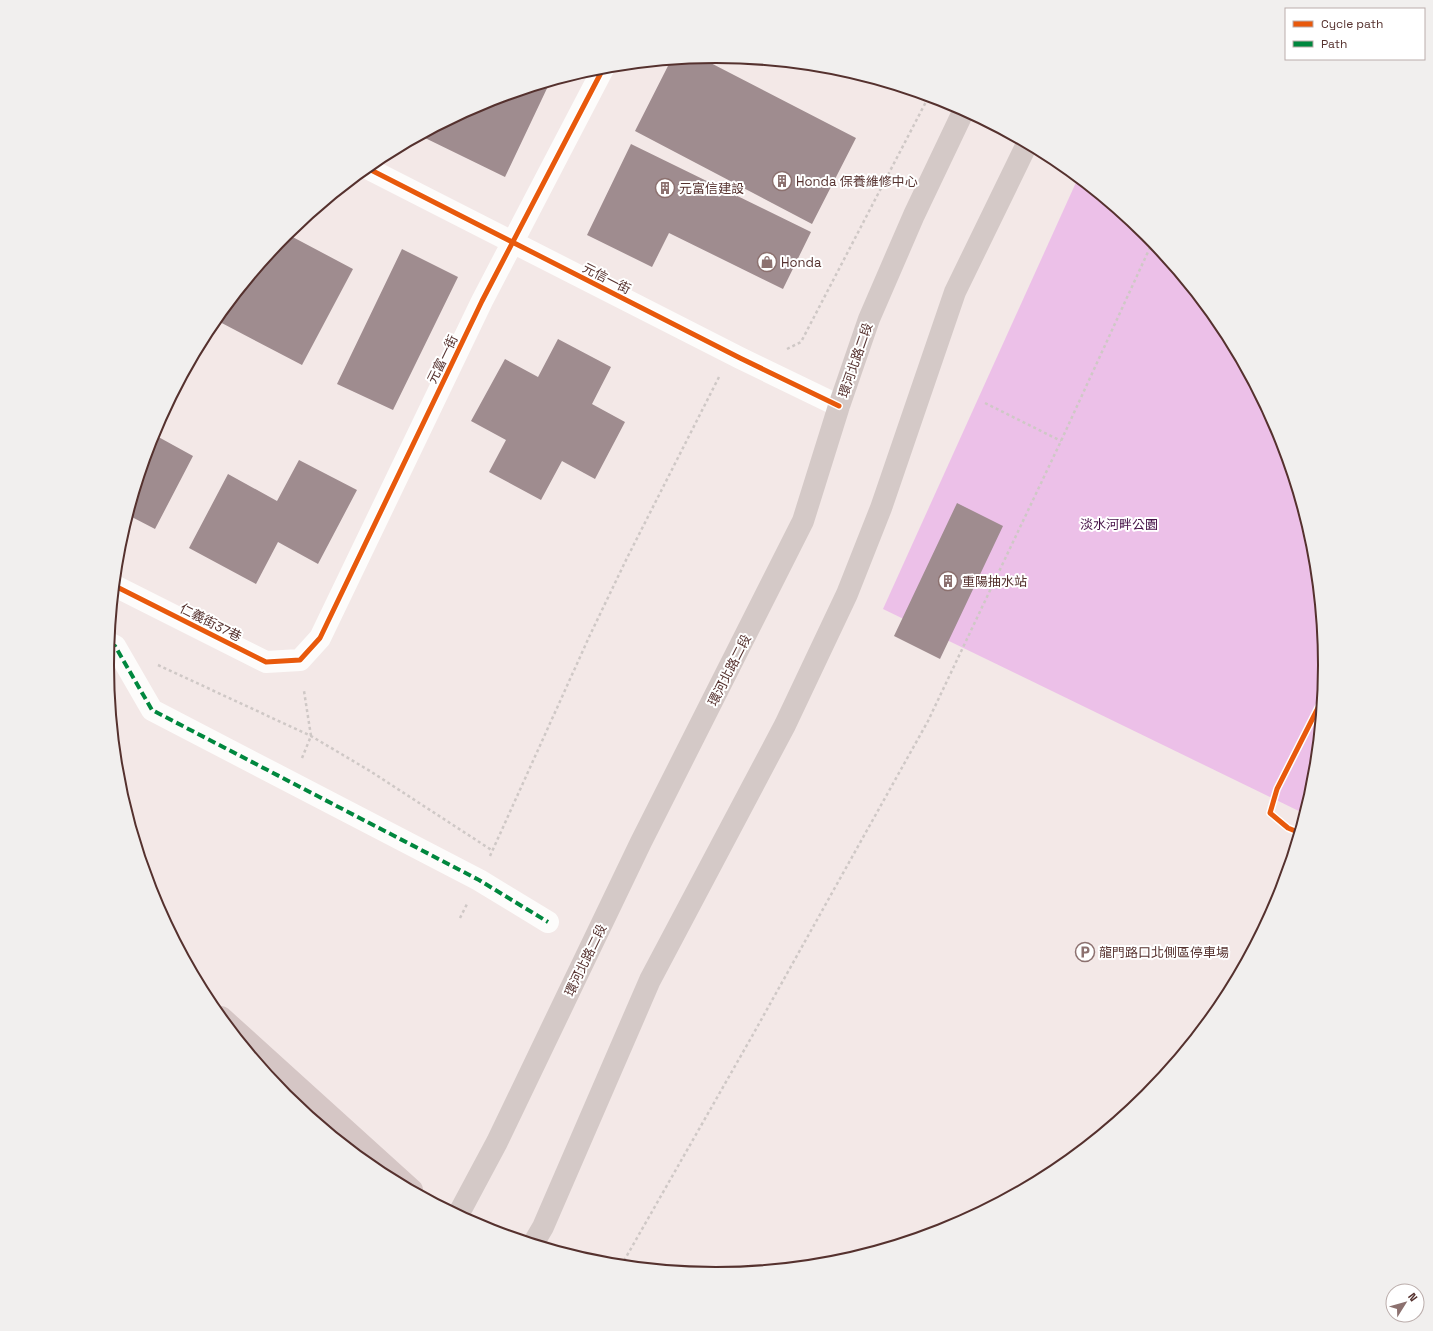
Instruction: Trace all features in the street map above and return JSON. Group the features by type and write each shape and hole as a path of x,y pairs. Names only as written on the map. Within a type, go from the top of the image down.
{"highway":[{"path":"243,1037 394,1173"}],"main road":[{"name":"環河北路二段","path":"460,1211 497,1142 641,842 804,521 839,406 868,319 914,215 961,115"},
{"path":"536,1240 543,1227 650,980 785,725 847,594 881,508 955,292 1025,148"}],"street":[{"name":"元富一街","path":"300,660 320,638 482,301 600,75"},
{"name":"元信一街","path":"373,171 740,358 839,406"},
{"name":"仁義街37巷","path":"119,588 266,662 300,660"},
{"path":"115,646 152,710 479,880 548,922"}],"path":[{"path":"780,353 801,342 926,101"},
{"path":"624,1261 928,721 1061,441 1151,247"},
{"path":"460,918 493,851 623,565 719,377"},
{"path":"984,403 1061,441"},
{"path":"157,665 311,736 370,771 493,851"},
{"path":"291,783 311,736 304,691"}],"green space":[{"name":"淡水河畔公園","path":"1076,183 1114,213 1143,239 1194,299 1238,364 1257,399 1287,472 1307,548 1314,587 1318,626 1318,705 1314,744 1300,812 883,609"}],"building":[{"name":"Honda 保養維修中心","path":"711,63 856,138 812,224 635,131 669,65"},
{"path":"547,88 505,177 426,138 450,125 486,109 523,95"},
{"name":"元富信建設","path":"631,144 811,232 783,289 669,233 652,267 587,235"},
{"path":"292,237 353,269 302,365 222,323 264,268"},
{"path":"402,249 458,277 393,410 337,384"},
{"path":"558,339 611,367 592,404 625,422 595,479 562,461 541,500 489,472 506,440 471,421 505,359 538,377"},
{"path":"159,437 193,456 155,529 133,518 146,472"},
{"path":"299,460 357,490 318,564 278,542 256,584 189,548 228,474 277,501"},
{"name":"重陽抽水站","path":"957,503 1003,526 940,659 894,636"}],"marked path":[{"path":"115,646 152,710 479,880 548,922"}],"cycle path":[{"path":"119,588 266,662 300,660 320,638 482,301 600,75"},
{"path":"373,171 740,358 839,406"},
{"path":"1295,831 1288,828 1270,813 1277,789 1318,709"}],"place":[{"name":"Honda 保養維修中心","path":"782,181"},
{"name":"元富信建設","path":"665,188"},
{"name":"Honda","path":"767,262"},
{"name":"重陽抽水站","path":"948,581"},
{"name":"龍門路口北側區停車場","path":"1085,952"}]}
